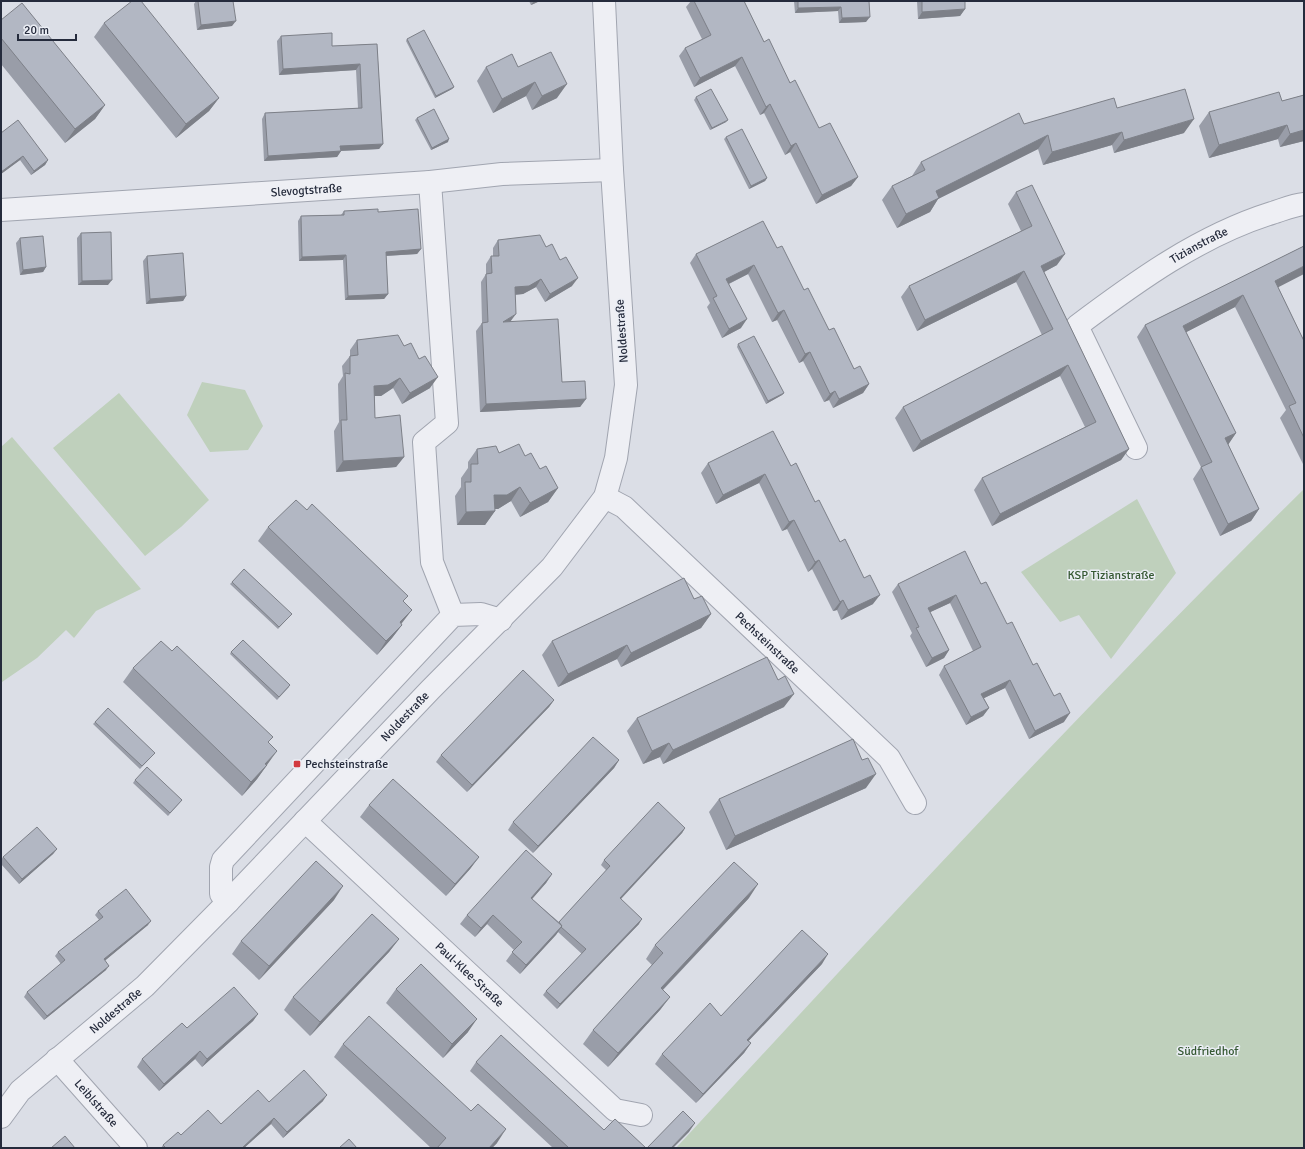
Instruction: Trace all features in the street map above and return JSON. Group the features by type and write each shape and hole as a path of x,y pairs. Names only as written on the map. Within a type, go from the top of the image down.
{"street":[{"name":"Noldestraße","path":"1,1117 20,1091 145,986 228,902 430,690 552,567 605,497 616,458 626,385 612,170 604,1"},
{"name":"Slevogtstraße","path":"1,210 430,182 502,174 612,170"},
{"path":"430,182 447,422 424,442 432,562 453,615"},
{"name":"Tizianstraße","path":"1136,448 1077,326 1142,278 1180,254 1251,220 1304,204"},
{"name":"Pechsteinstraße","path":"605,497 624,507 890,758 914,803"},
{"path":"228,902 221,894 221,867 223,860 453,615 481,614 501,620"},
{"name":"Paul-Klee-Straße","path":"305,821 615,1110 640,1115"},
{"name":"Leiblstraße","path":"57,1059 136,1148"}],"green space":[{"path":"202,382 245,390 263,426 248,450 210,452 187,415"},
{"path":"119,393 209,500 181,527 145,556 53,448"},
{"path":"12,437 141,589 96,611 74,638 66,630 37,658 2,682 1,447"},
{"name":"Südfriedhof","path":"1304,489 1304,1148 676,1148 908,898 1065,732 1223,569"},
{"name":"KSP Tizianstraße","path":"1137,499 1176,573 1111,659 1079,615 1060,622 1021,572"}],"building":[{"path":"132,1 141,1 219,98 186,124 104,23"},
{"path":"198,1 233,1 236,21 201,25"},
{"path":"694,1 744,1 764,42 769,39 790,83 795,80 819,128 830,123 858,177 822,195 796,143 791,146 770,104 766,107 742,57 700,78 685,48 711,35"},
{"path":"798,1 869,1 870,17 842,18 841,7 798,8"},
{"path":"922,1 965,1 965,9 922,12"},
{"path":"22,3 105,105 75,129 1,38 1,20"},
{"path":"424,30 454,87 436,96 407,39"},
{"path":"332,33 332,46 377,44 383,144 340,146 341,151 268,156 265,113 362,108 360,64 283,69 281,36"},
{"path":"551,52 567,84 542,96 535,82 502,99 486,67 512,54 518,67"},
{"path":"711,89 728,120 712,128 696,97"},
{"path":"1185,89 1194,119 1124,140 1122,132 1052,152 1048,135 936,191 939,198 906,214 892,186 925,170 921,162 1019,113 1024,124 1114,98 1117,108"},
{"path":"1279,92 1282,101 1304,95 1304,130 1290,134 1287,125 1219,145 1209,112"},
{"path":"434,109 449,139 432,148 417,118"},
{"path":"18,120 48,160 34,171 23,156 1,172 1,133"},
{"path":"742,129 767,178 751,186 726,137"},
{"path":"1032,185 1065,254 1041,266 1129,449 1000,514 982,478 1096,422 1068,365 921,441 903,407 1053,329 1024,271 925,320 909,286 1032,226 1016,192"},
{"path":"378,209 378,212 418,209 421,249 386,252 388,294 348,296 346,255 302,257 301,216 344,215 344,211"},
{"path":"763,221 777,248 782,246 804,290 808,288 829,330 834,328 854,369 860,366 869,384 839,399 835,391 830,394 810,352 805,354 784,310 778,313 754,265 726,279 747,319 729,329 713,298 717,296 696,254"},
{"path":"111,232 112,280 82,281 81,233"},
{"path":"540,235 546,247 552,244 560,260 566,257 578,278 550,294 541,279 529,286 515,287 516,314 503,322 558,319 562,382 585,381 586,399 486,404 482,323 488,322 486,274 492,273 491,256 499,256 498,240"},
{"path":"43,236 46,267 23,270 20,238"},
{"path":"1304,246 1304,266 1275,281 1304,341 1304,438 1289,406 1296,403 1243,295 1183,326 1236,433 1225,438 1259,509 1228,524 1201,467 1212,462 1145,325"},
{"path":"183,253 186,296 150,299 147,256"},
{"path":"398,335 404,346 411,343 419,359 425,356 438,377 410,393 400,378 388,385 374,386 375,418 400,415 404,457 343,461 341,420 347,420 345,373 350,374 350,356 358,355 357,340"},
{"path":"754,336 784,393 768,401 738,344"},
{"path":"773,431 791,466 796,463 815,502 819,500 840,542 845,539 864,578 870,575 880,595 848,610 843,600 840,602 819,560 815,562 794,520 789,522 765,474 723,495 708,463"},
{"path":"519,444 525,456 531,453 540,469 546,466 558,488 530,503 520,487 507,495 494,495 495,511 466,512 465,482 471,482 471,464 478,464 477,449 496,446 499,453"},
{"path":"296,500 307,510 312,504 408,596 403,601 412,610 400,622 402,625 386,641 268,527"},
{"path":"965,551 981,584 986,582 1007,624 1012,622 1033,665 1037,663 1054,696 1060,693 1070,713 1035,731 1010,680 981,694 989,708 971,717 944,666 981,647 956,595 928,608 949,650 932,658 916,628 919,627 898,584"},
{"path":"244,569 292,614 279,627 232,582"},
{"path":"684,578 694,599 702,596 711,614 631,653 627,645 568,674 552,641"},
{"path":"243,640 290,685 279,697 231,652"},
{"path":"161,641 172,651 177,646 273,737 268,742 277,751 265,764 267,765 251,782 133,668"},
{"path":"767,657 778,680 785,676 794,694 673,750 669,743 652,751 637,718"},
{"path":"523,670 554,700 472,785 441,755"},
{"path":"108,708 155,753 142,766 95,722"},
{"path":"593,737 619,760 538,846 513,822"},
{"path":"853,739 862,760 868,758 876,774 735,836 719,799"},
{"path":"147,767 182,800 170,813 135,780"},
{"path":"393,779 479,857 455,884 369,805"},
{"path":"658,802 685,828 620,898 642,919 560,1004 546,991 586,949 561,927 562,926 559,922 610,866 604,860"},
{"path":"37,827 57,849 22,879 3,857"},
{"path":"526,850 552,874 531,898 562,926 526,965 512,952 522,942 493,915 481,928 467,915"},
{"path":"316,861 343,886 269,966 241,941"},
{"path":"734,862 758,884 661,988 670,997 618,1053 593,1030 663,953 655,945"},
{"path":"126,889 151,921 104,959 109,966 47,1016 27,992 65,960 58,952 103,917 98,911"},
{"path":"372,914 399,939 320,1022 293,997"},
{"path":"802,930 828,954 747,1040 751,1043 703,1094 662,1054 710,1003 721,1016"},
{"path":"421,964 477,1019 452,1044 396,989"},
{"path":"234,987 258,1014 207,1059 200,1051 164,1084 142,1059 182,1023 187,1028"},
{"path":"369,1016 471,1111 478,1104 506,1129 489,1148 437,1148 446,1138 343,1044"},
{"path":"501,1035 604,1130 615,1119 646,1148 569,1148 476,1062"},
{"path":"304,1070 327,1095 287,1132 274,1118 242,1148 166,1148 163,1145 178,1132 181,1135 208,1110 221,1124 258,1090 269,1102"},
{"path":"683,1111 695,1123 671,1148 647,1148"},
{"path":"65,1136 75,1148 51,1148"},
{"path":"349,1139 357,1148 339,1148"}],"place":[{"name":"Pechsteinstraße","path":"297,764"}]}
